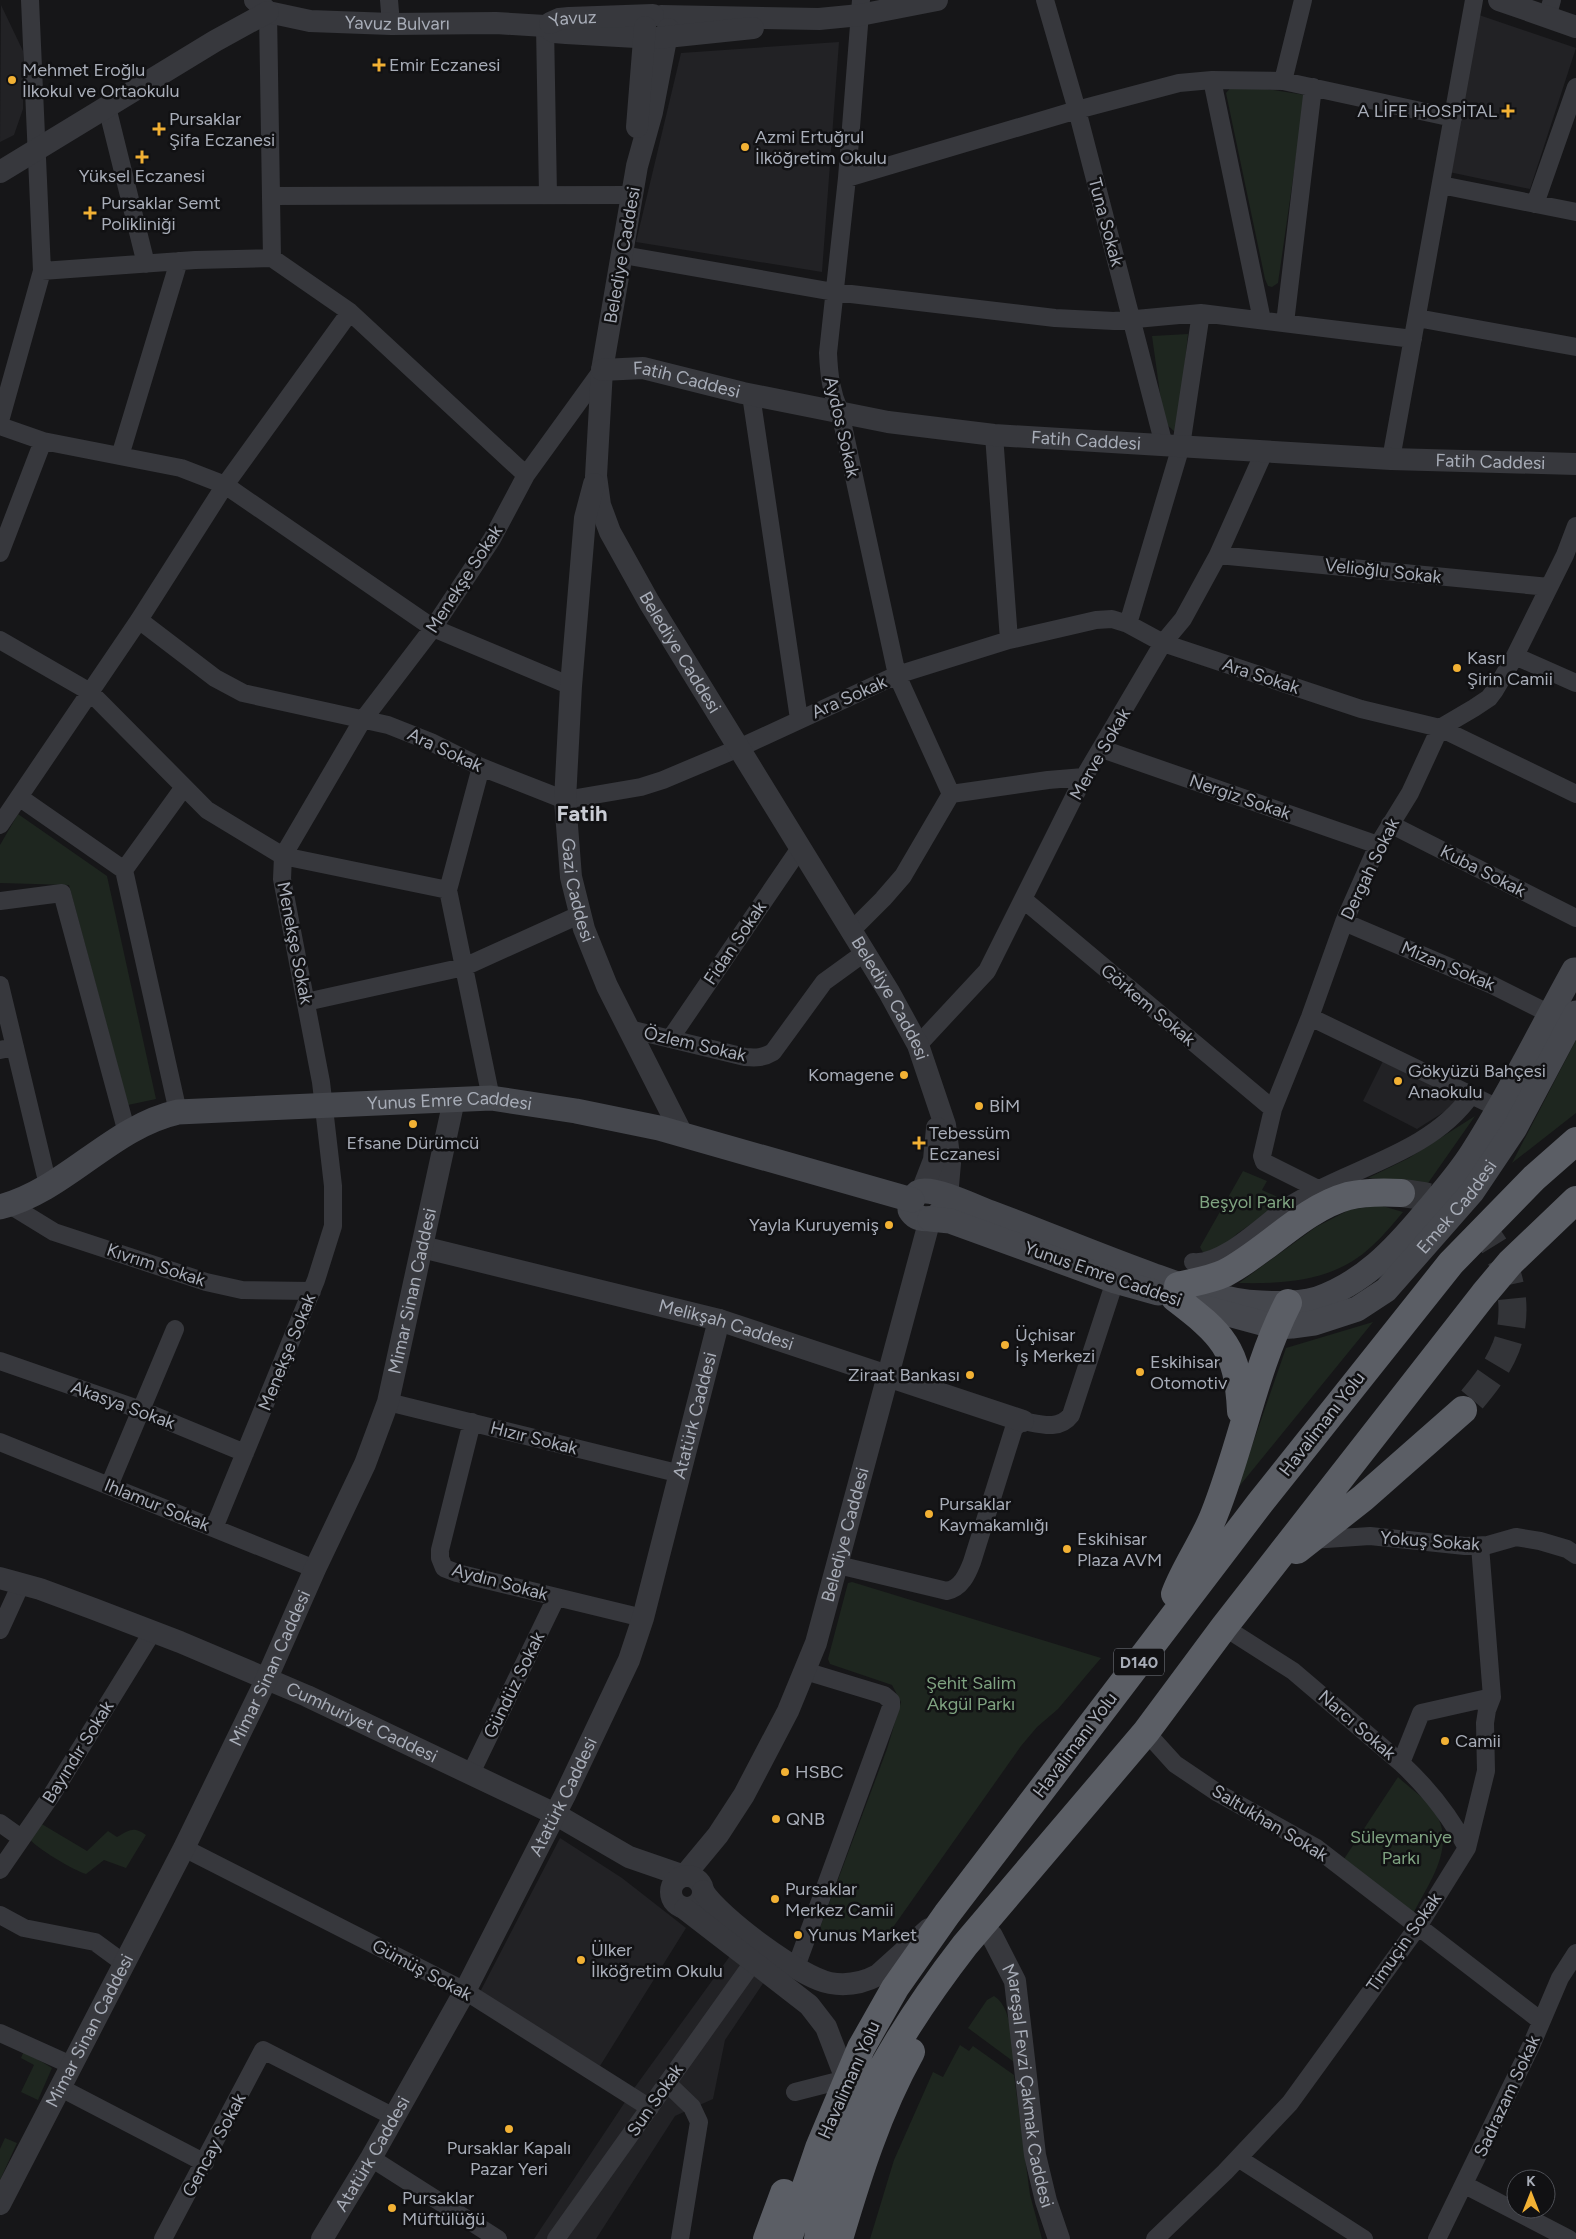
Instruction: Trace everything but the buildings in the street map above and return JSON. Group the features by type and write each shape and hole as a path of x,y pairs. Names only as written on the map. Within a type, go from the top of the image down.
{"highway":[{"name":"Havalimanı Yolu","path":"788,2239 818,2148 860,2048 894,1988 947,1914 1357,1380 1451,1263 1528,1184 1576,1141"},
{"path":"1242,1429 1238,1375 1231,1354 1215,1331 1176,1292 1234,1268 1328,1204 1348,1196 1380,1192 1401,1192"},
{"name":"D140","path":"818,2239 851,2130 866,2097 899,2038 965,1944 1084,1802 1146,1732 1224,1627 1484,1294 1510,1263 1576,1200"},
{"path":"1162,1632 1177,1589 1214,1516 1276,1327 1288,1303"},
{"path":"1255,1587 1309,1540 1363,1498 1463,1410"},
{"path":"839,2239 869,2142 902,2068 948,1992 992,1936 1084,1802"},
{"path":"767,2239 810,2125 846,2079"}],"main road":[{"path":"1176,1292 1226,1299 1288,1303 1314,1300 1355,1281 1387,1256 1454,1179 1498,1108 1575,969"},
{"name":"Emek Caddesi","path":"1276,1327 1314,1323 1343,1314 1373,1300 1386,1290 1442,1229 1472,1192 1492,1163 1515,1128 1576,1013"},
{"name":"Yunus Emre Caddesi","path":"5,1206 48,1185 126,1133 154,1118 178,1112 491,1098 576,1111 682,1134 917,1196 947,1197 1232,1317 1276,1327"},
{"path":"917,1196 910,1205 913,1214 923,1219 930,1219 940,1214 947,1197"},
{"name":"Yunus Emre Caddesi","path":"930,1219 950,1221 1115,1281 1176,1292"}],"street":[{"path":"0,421 42,271 35,150 30,0"},
{"path":"389,0 391,24"},
{"path":"657,23 746,30 861,7 937,0"},
{"name":"Tuna Sokak","path":"1045,0 1077,110 1132,320 1172,446"},
{"path":"1283,81 1303,0"},
{"path":"1391,459 1474,0"},
{"path":"1512,2 1550,8 1576,28"},
{"path":"0,172 214,41 262,6"},
{"path":"262,6 272,258"},
{"name":"Yavuz Bulvarı","path":"262,6 310,20 391,24 496,22 545,26"},
{"name":"Aydos Sokak","path":"861,7 847,178 828,353 829,379 840,412 897,675 951,794"},
{"name":"Yavuz","path":"545,26 554,32 657,23"},
{"name":"Belediye Caddesi","path":"657,23 652,112 637,166 602,370 596,476 600,505 617,547 850,932 889,992 918,1046 950,1146 947,1197"},
{"path":"545,26 548,195"},
{"path":"1212,80 1262,320"},
{"path":"847,178 1077,110 1179,83 1212,80 1283,81 1453,118"},
{"path":"1286,323 1313,87"},
{"path":"1535,204 1576,87"},
{"path":"107,107 146,264"},
{"path":"1441,186 1576,212"},
{"path":"271,196 632,195"},
{"path":"623,255 834,292 1090,321 1132,320 1201,313 1413,339"},
{"path":"42,271 179,261 272,258 350,312 526,475"},
{"path":"120,456 179,261"},
{"path":"0,825 139,620 225,486 350,312"},
{"path":"1128,624 1172,446 1201,313"},
{"path":"1417,318 1576,347"},
{"name":"Fatih Caddesi","path":"602,370 644,368 751,395 888,422 994,435 1391,459 1576,464"},
{"name":"Menekşe Sokak","path":"214,1528 312,1291 326,1251 333,1220 333,1186 324,1105 282,879 283,856 362,721 433,628 492,539 526,475 602,370"},
{"path":"751,395 799,719"},
{"path":"0,426 43,442 181,468 225,486 433,628 571,686"},
{"path":"994,435 1009,640"},
{"path":"0,553 43,442"},
{"name":"Merve Sokak","path":"918,1046 986,972 1024,900 1084,777 1163,643 1183,619 1218,555 1265,450"},
{"name":"Gazi Caddesi","path":"596,476 585,518 571,686 565,800 571,877 579,915 607,986 682,1134"},
{"path":"1440,728 1489,698 1515,656 1548,587 1571,557 1576,526"},
{"name":"Velioğlu Sokak","path":"1218,555 1548,587"},
{"name":"Ara Sokak","path":"139,620 215,678 243,693 362,721 388,725 481,767 565,800 641,787 739,748 897,675 1009,640 1096,620 1112,619 1128,624 1163,643 1361,709 1440,728 1576,794"},
{"path":"0,640 90,692 207,810 283,856 448,890"},
{"path":"1515,656 1576,683"},
{"name":"Dergah Sokak","path":"1320,1190 1264,1162 1262,1156 1273,1109 1310,1017 1344,922 1378,845 1410,793 1440,728"},
{"name":"Nergiz Sokak","path":"1102,749 1378,845"},
{"path":"481,767 448,890 491,1098"},
{"path":"850,932 883,900 903,876 951,794 1048,780 1084,777"},
{"path":"124,870 184,787"},
{"path":"19,797 124,870 178,1112"},
{"name":"Kuba Sokak","path":"1390,824 1576,918"},
{"name":"Fidan Sokak","path":"670,1039 800,848"},
{"path":"0,901 62,893 126,1133"},
{"name":"Görkem Sokak","path":"1024,900 1273,1109"},
{"path":"306,1002 464,967 579,915"},
{"name":"Mizan Sokak","path":"1344,922 1492,985 1550,1014"},
{"name":"Özlem Sokak","path":"629,1029 745,1057 758,1058 767,1056 773,1052 824,982 864,953"},
{"path":"0,986 7,1048 48,1185"},
{"path":"1310,1017 1498,1108"},
{"name":"Belediye Caddesi","path":"917,1196 934,1160 937,1146 934,1094"},
{"path":"1193,1262 1203,1262 1220,1255 1290,1205 1414,1143 1447,1123 1471,1095"},
{"name":"Mimar Sinan Caddesi","path":"0,2204 184,1848 266,1680 315,1569 365,1464 388,1402 454,1100"},
{"name":"Kıvrım Sokak","path":"5,1206 54,1232 206,1282 242,1290 312,1291"},
{"name":"Belediye Caddesi","path":"696,1884 705,1869 718,1836 761,1765 805,1671 822,1624 930,1219"},
{"name":"Melikşah Caddesi","path":"422,1247 718,1320 1023,1421"},
{"path":"838,1564 947,1591 953,1590 966,1577 1014,1428 1023,1421 1057,1425 1066,1421 1070,1415 1115,1281"},
{"name":"Atatürk Caddesi","path":"322,2239 371,2158 465,1992 555,1814 629,1660 643,1618 681,1474 718,1320"},
{"path":"109,1486 175,1329"},
{"name":"Akasya Sokak","path":"0,1361 141,1410 245,1453"},
{"name":"Hızır Sokak","path":"388,1402 681,1474"},
{"name":"Aydın Sokak","path":"472,1422 441,1543 441,1563 444,1568 457,1574 643,1618"},
{"name":"Ihlamur Sokak","path":"0,1442 315,1569"},
{"name":"Yokuş Sokak","path":"1309,1540 1370,1536 1480,1546 1516,1537 1549,1544 1576,1555"},
{"name":"Timuçin Sokak","path":"1155,2239 1238,2158 1290,2103 1419,1925 1467,1848 1486,1771 1485,1723 1492,1697 1480,1546"},
{"path":"0,1630 10,1581"},
{"name":"Cumhuriyet Caddesi","path":"10,1581 69,1599 153,1631 398,1738 555,1814 629,1857"},
{"name":"Gündüz Sokak","path":"471,1773 556,1598"},
{"name":"Narcı Sokak","path":"1224,1627 1294,1671 1416,1777 1453,1822 1467,1848"},
{"name":"Bayındır Sokak","path":"0,1870 51,1796 153,1631"},
{"path":"796,1967 891,1707 891,1701 884,1695 805,1671"},
{"path":"1401,1764 1421,1713 1492,1697"},
{"name":"Saltukhan Sokak","path":"1146,1732 1175,1764 1218,1793 1315,1847 1542,2021"},
{"path":"0,1823 21,1838"},
{"name":"Gümüş Sokak","path":"184,1848 465,1992 650,2108"},
{"path":"629,1857 696,1884 723,1914 796,1967 828,1983 843,1984 869,1980 878,1975 947,1914"},
{"path":"629,1857 678,1903 797,1994 818,2015 826,2027 846,2079 795,2092"},
{"path":"678,1903 672,1884 696,1884"},
{"path":"678,1903 695,1907 700,1902 696,1884"},
{"path":"0,1915 24,1928 96,1942 125,1964"},
{"name":"Mareşal Fevzi Çakmak Caddesi","path":"992,1936 1015,1981 1035,2155 1046,2200 1059,2239"},
{"name":"Sadrazam Sokak","path":"1437,2239 1465,2185 1542,2021 1560,1978 1576,1952"},
{"name":"Sun Sokak","path":"556,2239 754,1961"},
{"path":"0,2033 71,2065"},
{"name":"Gencay Sokak","path":"164,2239 263,2050 394,2117"},
{"path":"667,2083 692,2107 699,2122 680,2239"},
{"path":"59,2087 205,2163"},
{"path":"371,2158 498,2239"},
{"path":"1238,2158 1364,2239"},
{"path":"1465,2185 1569,2239"}],"shaded area":[{"name":"Mehmet Eroğlu İlkokul ve Ortaokulu","path":"1,5 23,51 23,109 14,135 0,142"},
{"name":"A LİFE HOSPİTAL","path":"1479,15 1576,48 1530,189 1449,172"},
{"name":"Azmi Ertuğrul İlköğretim Okulu","path":"839,42 822,272 636,242 681,53"},
{"name":"Gökyüzü Bahçesi Anaokulu","path":"1383,1061 1463,1100 1417,1129 1363,1101"},
{"name":"Ülker İlköğretim Okulu","path":"560,1838 622,1878 686,1928 600,2066 480,1992"},
{"path":"730,1956 766,1979 725,2040 713,2099 675,2116 596,2239 534,2239 635,2087"}],"green space":[{"path":"1234,84 1305,95 1278,283 1272,287 1268,286 1265,279 1226,93"},
{"path":"1188,334 1178,428 1175,432 1164,422 1152,336"},
{"path":"18,814 107,876 156,1099 128,1105 69,885 0,883 0,845"},
{"path":"1576,1040 1576,1113 1512,1163"},
{"path":"1475,1116 1426,1186 1401,1180 1368,1178 1409,1158"},
{"name":"Beşyol Parkı","path":"1243,1171 1267,1181 1262,1190 1287,1201 1238,1233 1207,1260 1200,1247"},
{"path":"1379,1205 1403,1212 1372,1246 1358,1258 1342,1267 1310,1278 1292,1281 1239,1283 1316,1227 1349,1210"},
{"path":"1373,1322 1237,1489 1286,1348"},
{"name":"Şehit Salim Akgül Parkı","path":"852,1582 1101,1658 1058,1709 1037,1727 1021,1746 884,1940 857,1933 844,1933 831,1938 818,1933 887,1749 901,1702 892,1685 830,1664 828,1659 848,1583"},
{"name":"Süleymaniye Parkı","path":"1398,1777 1432,1808 1440,1821 1443,1835 1439,1862 1413,1914 1344,1859"},
{"path":"40,1823 87,1851 108,1831 117,1837 132,1830 146,1835 126,1868 104,1860 86,1874 55,1858 32,1842 29,1838"},
{"path":"994,1996 1005,2009 1008,2017 1014,2062 968,2028 987,2000"},
{"path":"960,2045 969,2051 973,2046 1014,2075 1030,2195 1042,2239 870,2239 894,2160 933,2072 943,2077"},
{"path":"24,2051 52,2068 38,2100 21,2092 34,2065 21,2058"},
{"path":"5,2138 17,2143 0,2180 0,2149"}],"tunnel":[{"path":"1401,1193 1441,1200 1470,1217 1496,1249 1505,1267 1512,1307 1511,1327 1506,1347 1492,1373 1463,1410"}],"place":[{"name":"Emir Eczanesi","path":"379,65"},
{"name":"Mehmet Eroğlu İlkokul ve Ortaokulu","path":"12,80"},
{"name":"A LİFE HOSPİTAL","path":"1508,111"},
{"name":"Pursaklar Şifa Eczanesi","path":"159,129"},
{"name":"Azmi Ertuğrul İlköğretim Okulu","path":"745,147"},
{"name":"Yüksel Eczanesi","path":"142,157"},
{"name":"Pursaklar Semt Polikliniği","path":"90,213"},
{"name":"Kasrı Şirin Camii","path":"1457,668"},
{"name":"Komagene","path":"904,1075"},
{"name":"Gökyüzü Bahçesi Anaokulu","path":"1398,1081"},
{"name":"BİM","path":"979,1106"},
{"name":"Efsane Dürümcü","path":"413,1124"},
{"name":"Tebessüm Eczanesi","path":"919,1143"},
{"name":"Yayla Kuruyemiş","path":"889,1225"},
{"name":"Üçhisar İş Merkezi","path":"1005,1345"},
{"name":"Eskihisar Otomotiv","path":"1140,1372"},
{"name":"Ziraat Bankası","path":"970,1375"},
{"name":"Pursaklar Kaymakamlığı","path":"929,1514"},
{"name":"Eskihisar Plaza AVM","path":"1067,1549"},
{"name":"Camii","path":"1445,1741"},
{"name":"HSBC","path":"785,1772"},
{"name":"QNB","path":"776,1819"},
{"name":"Pursaklar Merkez Camii","path":"775,1899"},
{"name":"Yunus Market","path":"798,1935"},
{"name":"Ülker İlköğretim Okulu","path":"581,1960"},
{"name":"Pursaklar Kapalı Pazar Yeri","path":"509,2129"},
{"name":"Pursaklar Müftülüğü","path":"392,2208"}],"district":[{"name":"Fatih","path":"582,813"}]}
